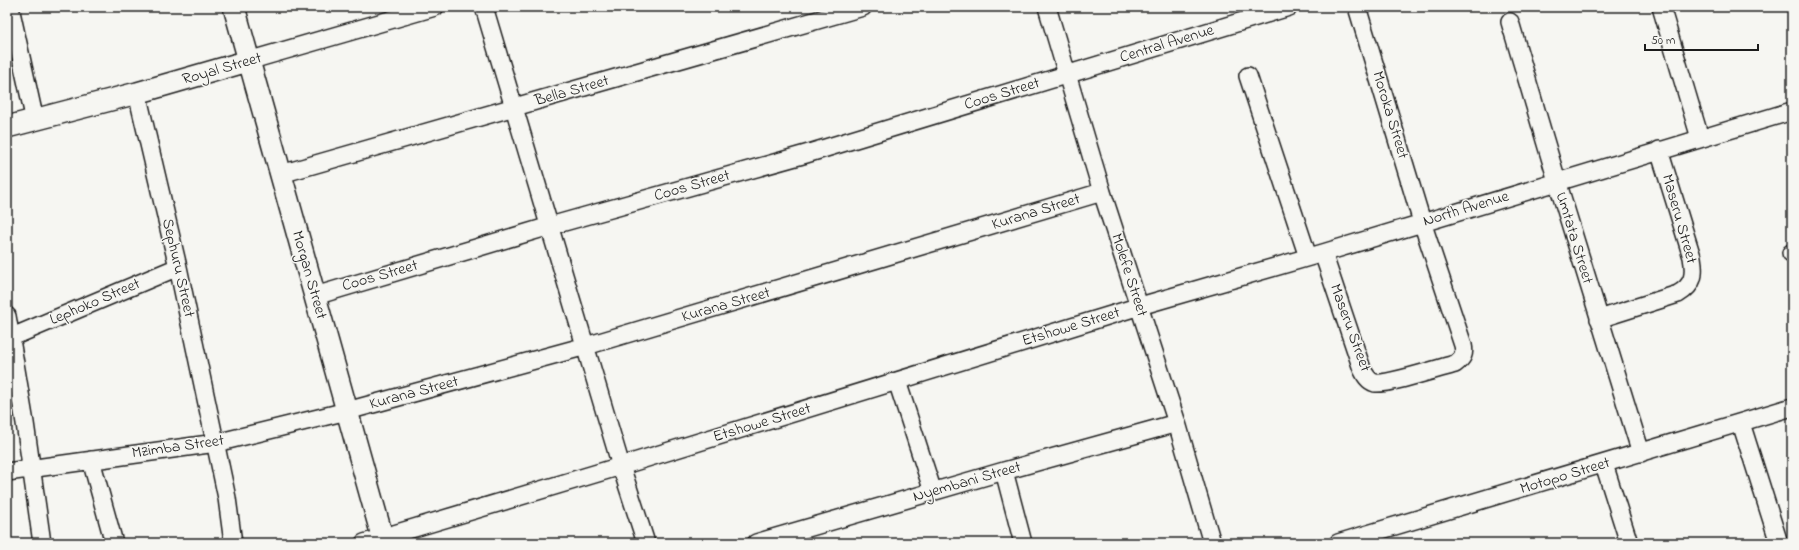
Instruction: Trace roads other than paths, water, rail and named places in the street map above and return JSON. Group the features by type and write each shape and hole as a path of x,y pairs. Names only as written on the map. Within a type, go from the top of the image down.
{"street":[{"path":"10,7 35,121"},
{"name":"Morgan Street","path":"234,7 347,411 377,541"},
{"name":"Royal Street","path":"7,127 35,121 136,93 436,7"},
{"path":"484,7 621,466 646,543"},
{"name":"Bella Street","path":"281,174 864,7"},
{"name":"Molefe Street","path":"1047,7 1102,192 1177,423 1212,543"},
{"name":"Central Avenue","path":"1068,74 1288,7"},
{"name":"Moroka Street","path":"1357,7 1422,222"},
{"path":"1661,7 1700,138"},
{"name":"Umtata Street","path":"1510,22 1557,181 1641,453"},
{"name":"Coos Street","path":"315,296 550,226 806,154 1068,74"},
{"path":"1248,76 1316,255"},
{"name":"Sephuru Street","path":"136,93 178,267 216,443 234,543"},
{"name":"North Avenue","path":"1140,306 1316,255 1792,111"},
{"name":"Maseru Street","path":"1599,319 1678,294 1685,290 1693,281 1694,267 1692,257 1659,150"},
{"name":"Kurana Street","path":"347,411 586,346 1102,192"},
{"name":"Maseru Street","path":"1316,255 1362,369 1369,380 1378,383 1455,364 1463,356 1463,345 1422,222"},
{"name":"Lephoko Street","path":"12,337 178,267"},
{"name":"Etshowe Street","path":"377,541 1140,306"},
{"path":"7,316 12,337 42,543"},
{"path":"897,382 934,492"},
{"name":"Motopo Street","path":"1338,543 1792,407"},
{"name":"Mzimba Street","path":"7,472 216,443 347,411"},
{"name":"Nyembani Street","path":"756,543 1004,471 1177,423"},
{"path":"1741,423 1779,543"},
{"path":"91,460 114,543"},
{"path":"1604,464 1629,543"},
{"path":"1004,471 1023,543"}]}
